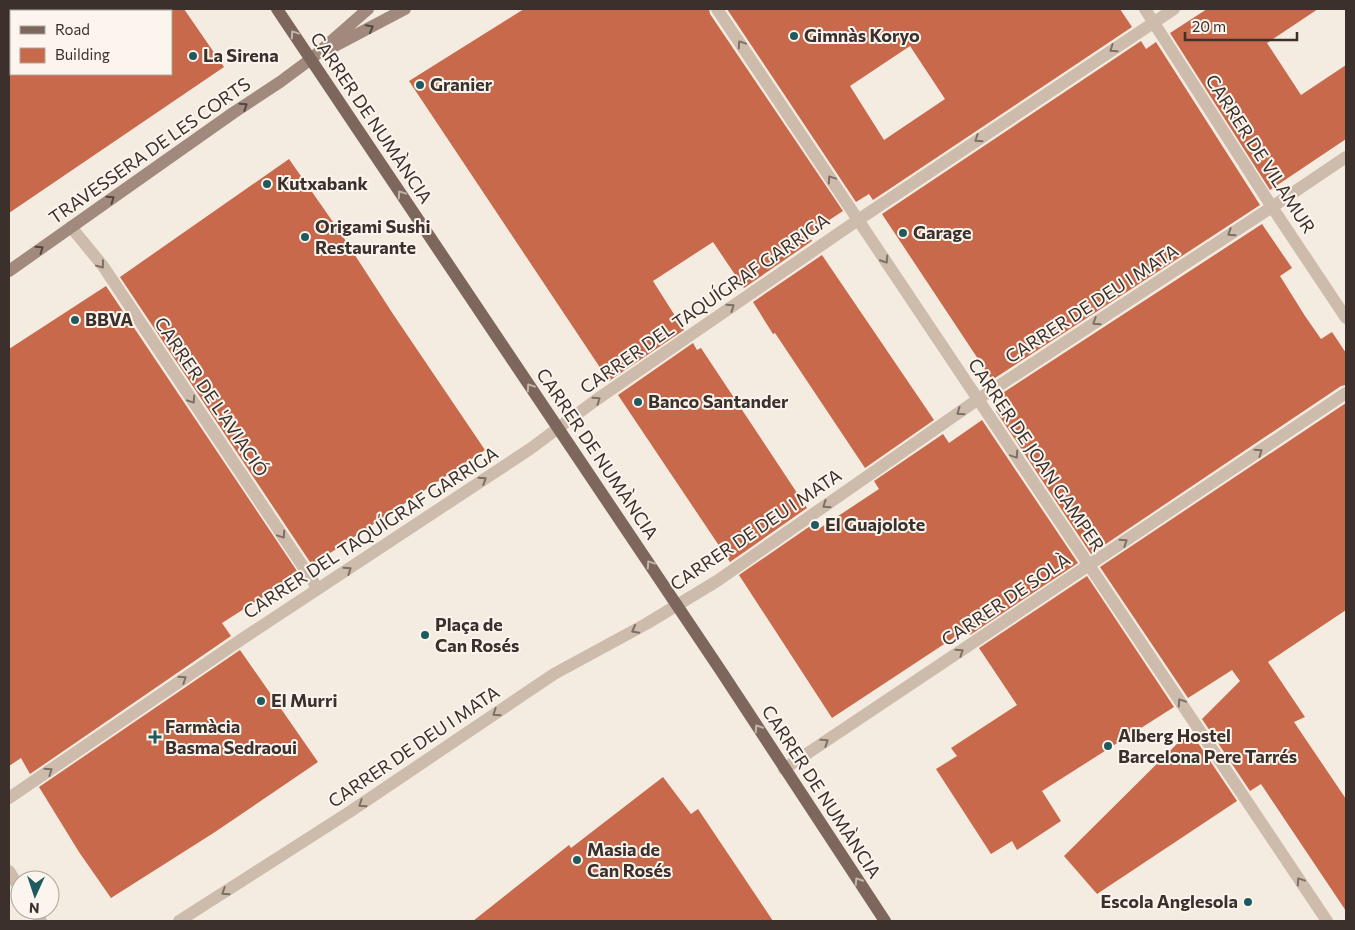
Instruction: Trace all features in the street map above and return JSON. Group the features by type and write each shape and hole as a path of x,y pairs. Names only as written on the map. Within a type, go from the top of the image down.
{"main road":[{"name":"CARRER DE NUMÀNCIA","path":"277,9 677,605 885,921"},
{"name":"TRAVESSERA DE LES CORTS","path":"9,271 237,110 280,82 311,59 368,9"},
{"name":"TRAVESSERA DE LES CORTS","path":"311,59 405,9"}],"street":[{"name":"CARRER DE JOAN GAMPER","path":"717,9 1327,921"},
{"name":"CARRER DE VILAMUR","path":"1145,9 1272,207 1346,318"},
{"name":"CARRER DEL TAQUÍGRAF GARRIGA","path":"9,798 318,589 522,455 858,220 1174,9"},
{"name":"CARRER DE DEU I MATA","path":"179,921 351,811 554,674 646,624 717,581 977,400 1346,157"},
{"name":"CARRER DE L'AVIACIÓ","path":"71,226 103,266 318,589"},
{"name":"CARRER DE SOLÀ","path":"784,769 1346,393"}],"building":[{"path":"184,9 224,67 9,213 9,74 172,75 171,10"},
{"path":"524,9 709,9 710,14 843,211 808,234 812,241 744,288 713,242 653,281 684,330 609,381 409,81"},
{"path":"727,9 1120,9 1132,27 873,200 869,194 856,202","holes":["910,46 945,99 884,140 850,86"]},
{"path":"1207,9 1318,9 1267,43 1301,95 1346,65 1346,139 1270,190 1170,33"},
{"path":"1141,41 1146,49 1156,42 1260,205 992,380 882,214"},
{"path":"289,159 340,232 485,450 312,565 120,277"},
{"path":"1262,224 1292,268 1280,276 1305,316 1321,339 1332,332 1346,353 1346,385 1341,386 1091,554 996,411 1008,403 1001,394"},
{"path":"822,255 934,420 865,468 753,302"},
{"path":"106,286 299,574 222,623 231,636 30,774 21,758 9,766 9,349"},
{"path":"693,343 697,350 701,348 807,508 730,562 618,395"},
{"path":"1346,403 1346,610 1268,662 1305,717 1294,722 1346,799 1346,911 1261,784 1250,791 1202,719 1240,681 1232,670 1188,698 1100,567"},
{"path":"982,420 1078,563 970,635 967,629 832,718 739,575 816,522 820,528 879,489 874,481 943,434 949,443"},
{"path":"1087,576 1174,707 1042,791 1061,821 1017,850 1012,841 991,854 936,769 957,756 951,748 1017,705 979,648"},
{"path":"240,650 318,762 215,832 111,898 79,852 39,787"},
{"path":"1190,731 1237,801 1097,894 1064,856"},
{"path":"663,777 691,814 698,809 773,921 473,921 569,845 571,848"}],"place":[{"name":"Gimnàs Koryo","path":"794,36"},
{"name":"La Sirena","path":"193,56"},
{"name":"Granier","path":"420,85"},
{"name":"Kutxabank","path":"267,184"},
{"name":"Garage","path":"903,233"},
{"name":"Origami Sushi Restaurante","path":"305,237"},
{"name":"BBVA","path":"75,320"},
{"name":"Banco Santander","path":"638,402"},
{"name":"El Guajolote","path":"815,525"},
{"name":"Plaça de Can Rosés","path":"425,635"},
{"name":"El Murri","path":"261,701"},
{"name":"Farmàcia Basma Sedraoui","path":"155,737"},
{"name":"Alberg Hostel Barcelona Pere Tarrés","path":"1108,746"},
{"name":"Masia de Can Rosés","path":"577,860"},
{"name":"Escola Anglesola","path":"1248,902"}]}
